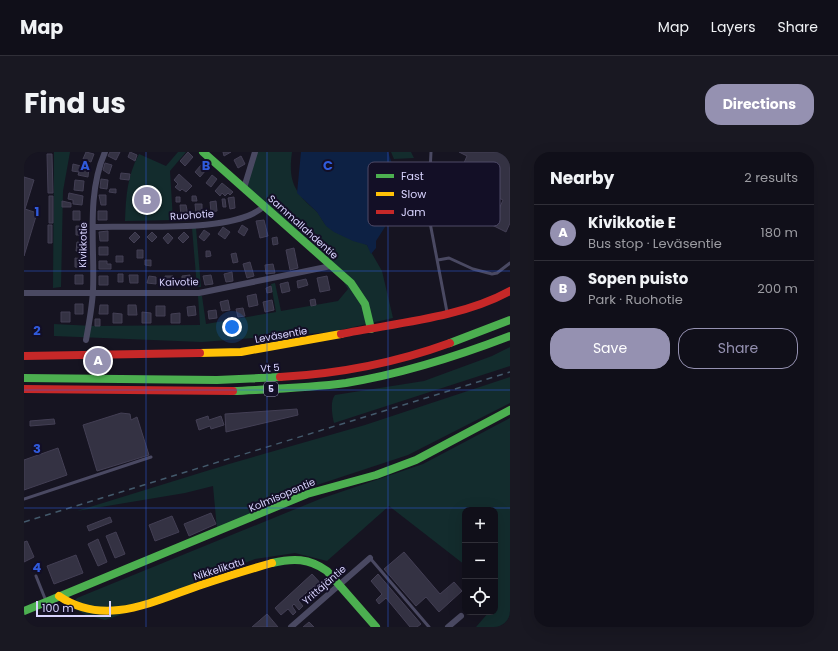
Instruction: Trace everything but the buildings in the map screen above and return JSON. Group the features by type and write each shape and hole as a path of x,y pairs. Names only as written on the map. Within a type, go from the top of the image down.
{"main road":[{"name":"Sammallahdentie","path":"203,152 351,283 363,298 369,314 371,328"},
{"name":"Leväsentie","path":"24,356 240,352 447,314 488,302 510,291"},
{"name":"Vt 5","path":"24,378 216,380 279,377 334,372 431,350 510,320"},
{"name":"5","path":"24,389 64,387 216,391 279,389 337,384 385,374 433,361 481,347 510,336"},
{"name":"Kolmisopentie","path":"24,611 245,521 307,494 376,475 416,460 510,410"},
{"name":"Nikkelikatu","path":"136,616 189,589 277,561 301,559 317,564 327,571 376,627"},
{"path":"59,596 67,610"}],"street":[{"name":"Kivikkotie","path":"86,340 93,292 94,196 100,164 105,152"},
{"path":"244,188 255,152"},
{"name":"Ruohotie","path":"94,227 172,227 216,224 250,215 264,206"},
{"name":"Kaivotie","path":"24,293 199,293 331,266"},
{"name":"Yrittäjäntie","path":"291,627 340,586 370,558"},
{"path":"448,627 461,616"}],"lane":[{"path":"430,162 431,152"},
{"path":"431,226 447,314"},
{"path":"438,260 449,258 473,269 492,274 510,263"},
{"path":"24,499 151,457"},
{"path":"370,558 429,627"},
{"path":"36,576 46,601"}],"green space":[{"path":"54,152 70,152 63,191 61,287 53,288"},
{"path":"178,152 186,152 170,171 173,220 125,221 130,179 139,154 166,166"},
{"path":"257,152 292,152 291,171 297,191 317,212 330,229 340,235 367,245 382,271 393,318 332,332 202,342 54,336 54,324 93,326 200,325 198,296 202,296 206,324 276,312 271,284 275,283 281,311 338,301 348,289 332,263 245,187"},
{"path":"391,152 411,152 414,158 394,159"},
{"path":"192,228 196,228 201,287 197,287"},
{"path":"510,347 510,366 334,423 332,404 335,395 424,381 492,356"},
{"path":"510,377 510,403 408,455 317,485 217,529 213,486 185,493 77,511 229,464 365,425"},
{"path":"510,418 510,627 476,627 486,615 498,615 498,507 462,507 462,563 389,506 327,561 295,553 255,559 203,579 135,610 105,620 86,615 73,608 72,604 77,598 320,499 423,464"}],"water":[{"path":"301,152 388,152 392,162 368,162 368,226 385,226 376,241 376,248 371,254 367,245 353,241 334,232 326,226 317,212 297,193"}],"railway":[{"path":"24,522 510,372"}],"traffic: fast":[{"path":"203,152 351,283 365,304 371,329"},
{"path":"450,343 510,320"},
{"path":"233,391 318,386 346,383 388,375 470,351 510,336"},
{"path":"24,378 217,380 280,377"},
{"path":"24,611 307,494 376,475 416,460 510,410"},
{"path":"272,563 287,560 301,560 307,561 327,571 376,627"}],"traffic: slow":[{"path":"200,353 241,352 341,334"},
{"path":"59,596 76,605 93,610 111,611 128,609 272,563"}],"traffic: jam":[{"path":"341,334 449,314 471,308 510,291"},
{"path":"280,377 345,370 387,362 450,343"},
{"path":"24,356 200,353"},
{"path":"24,389 233,391"}],"place":[{"name":"Sopen puisto","path":"147,200"},
{"name":"Kivikkotie E","path":"98,361"}]}
